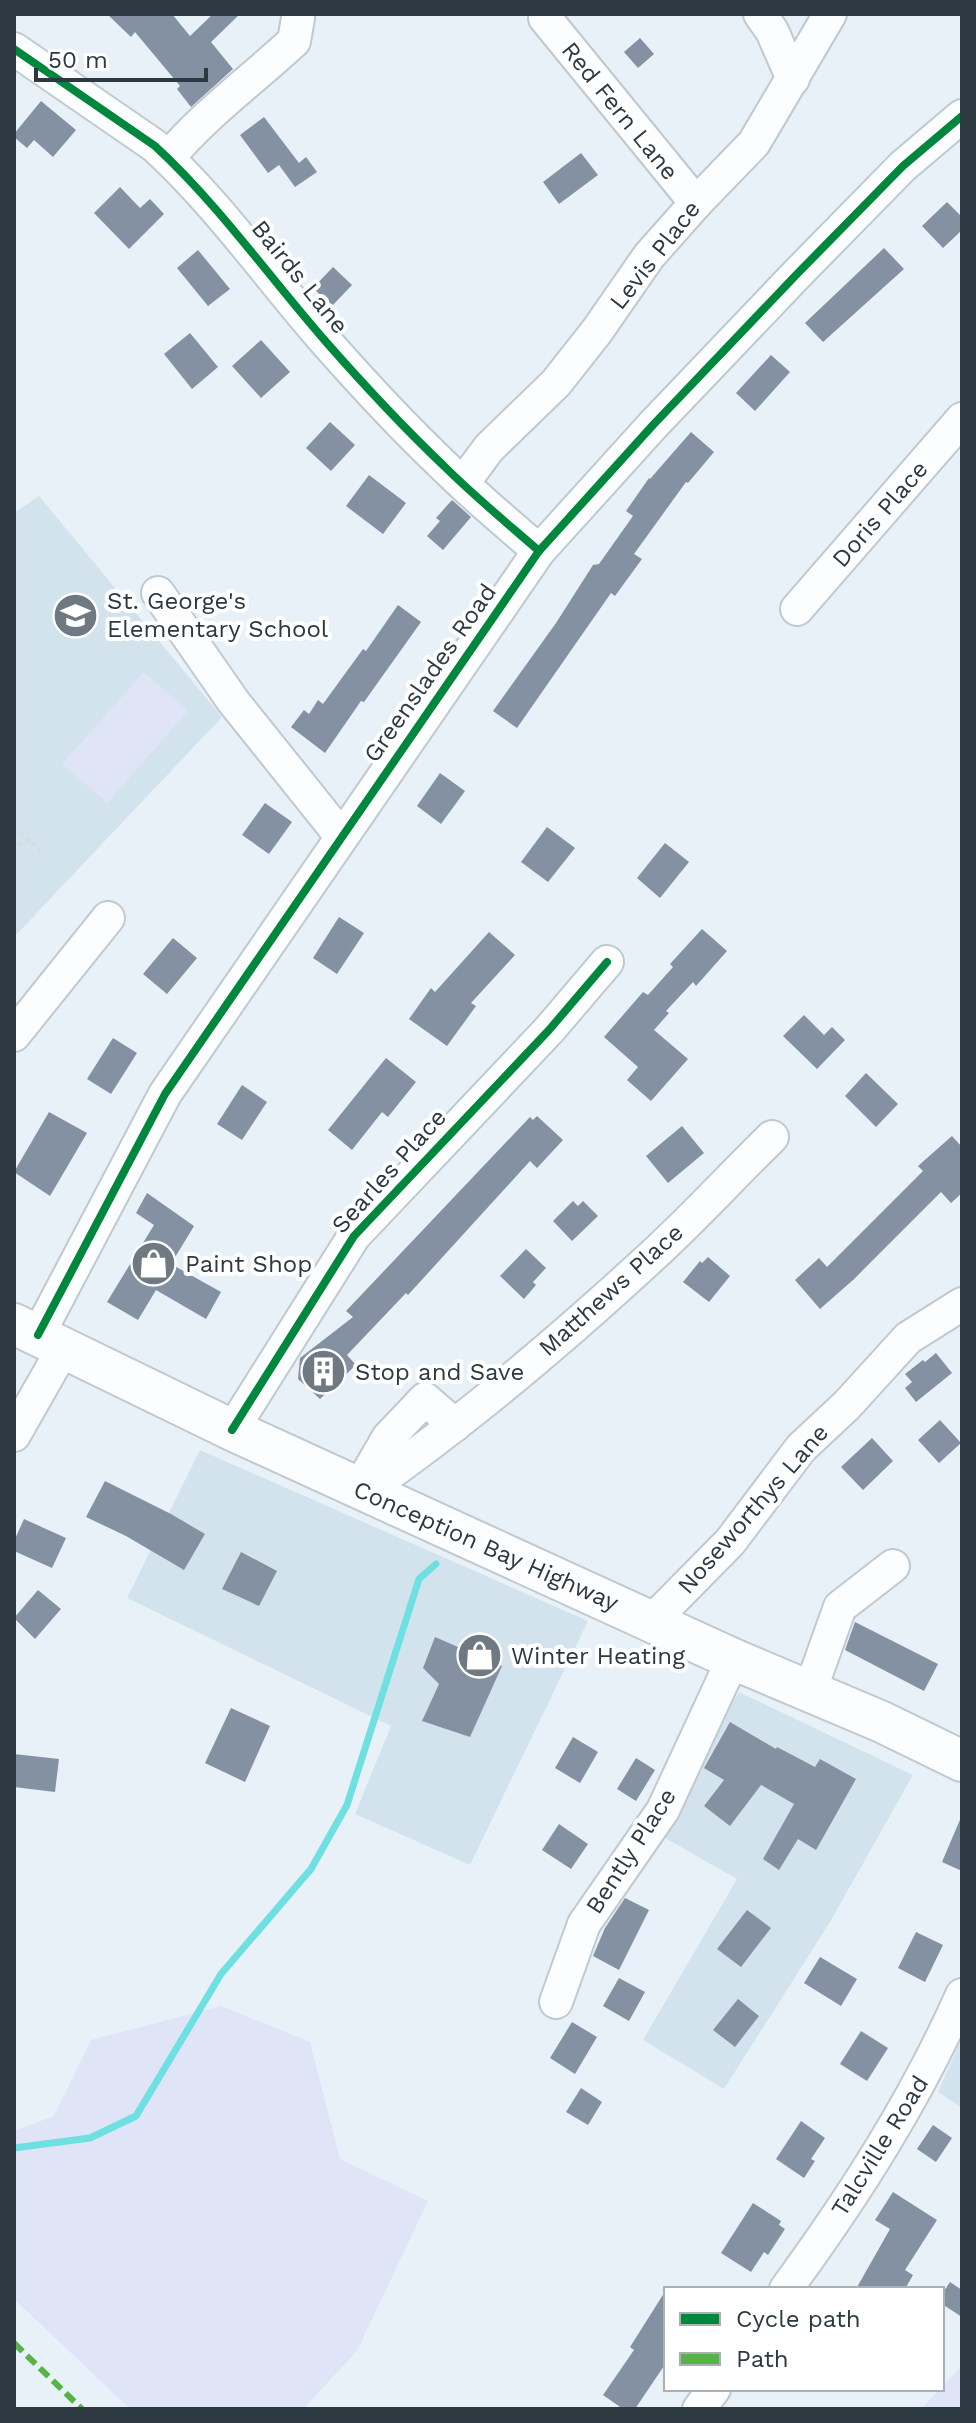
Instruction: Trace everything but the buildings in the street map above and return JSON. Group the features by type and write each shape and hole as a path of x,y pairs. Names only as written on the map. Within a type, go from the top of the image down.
{"main road":[{"name":"Conception Bay Highway","path":"38,1336 362,1490 962,1761"}],"street":[{"path":"760,14 772,31 793,79"},
{"name":"Levis Place","path":"463,483 489,448 556,383 649,256 754,143 830,14"},
{"path":"168,158 225,101 294,41 298,18"},
{"name":"Red Fern Lane","path":"545,18 696,203"},
{"name":"Bairds Lane","path":"14,49 168,158 233,227 326,342 409,431 539,551"},
{"name":"Greenslades Road","path":"14,1435 38,1336 165,1094 539,551 653,425 797,274 903,166 962,116"},
{"name":"Doris Place","path":"797,609 962,419"},
{"path":"158,593 233,701 341,836"},
{"path":"14,1035 108,918"},
{"name":"Searles Place","path":"232,1430 354,1236 549,1030 607,962"},
{"name":"Matthews Place","path":"362,1490 419,1454 455,1425 651,1257 772,1137"},
{"name":"Noseworthys Lane","path":"652,1621 730,1542 801,1448 847,1405 908,1338 962,1304"},
{"path":"810,1691 840,1607 893,1566"},
{"name":"Bently Place","path":"556,2002 584,1924 663,1810 733,1659"},
{"name":"Talcville Road","path":"787,2287 829,2230 895,2126 936,2054 962,1995"},
{"path":"699,2409 712,2391"}],"path":[{"path":"14,828 43,853"},
{"path":"14,851 25,838"}],"shaded area":[{"name":"St. George's Elementary School","path":"39,496 222,717 14,937 14,513"},
{"path":"144,672 188,711 107,803 62,764"},
{"path":"200,1450 588,1621 470,1865 355,1814 391,1726 127,1598"},
{"path":"739,1692 913,1775 830,1922 724,2089 643,2040 737,1879 658,1834"},
{"path":"221,2006 310,2042 340,2159 428,2201 357,2351 303,2409 130,2409 14,2299 14,2131 54,2116 91,2040"},
{"path":"962,2038 962,2108 938,2092"},
{"path":"962,2366 962,2409 921,2409 938,2391 944,2391 944,2385"}],"waterway":[{"path":"14,2148 90,2138 136,2116 221,1974 311,1869 347,1805 419,1579 436,1564"}],"marked path":[{"path":"14,2343 82,2409"}],"cycle path":[{"path":"14,49 155,146 201,193 384,406 455,477 539,551"},
{"path":"38,1335 165,1094 539,551 653,425 797,274 903,166 962,116"},
{"path":"232,1430 354,1236 549,1030 607,962"}],"place":[{"name":"St. George's Elementary School","path":"76,615"},
{"name":"Paint Shop","path":"154,1264"},
{"name":"Stop and Save","path":"324,1372"},
{"name":"Winter Heating","path":"480,1656"}]}
